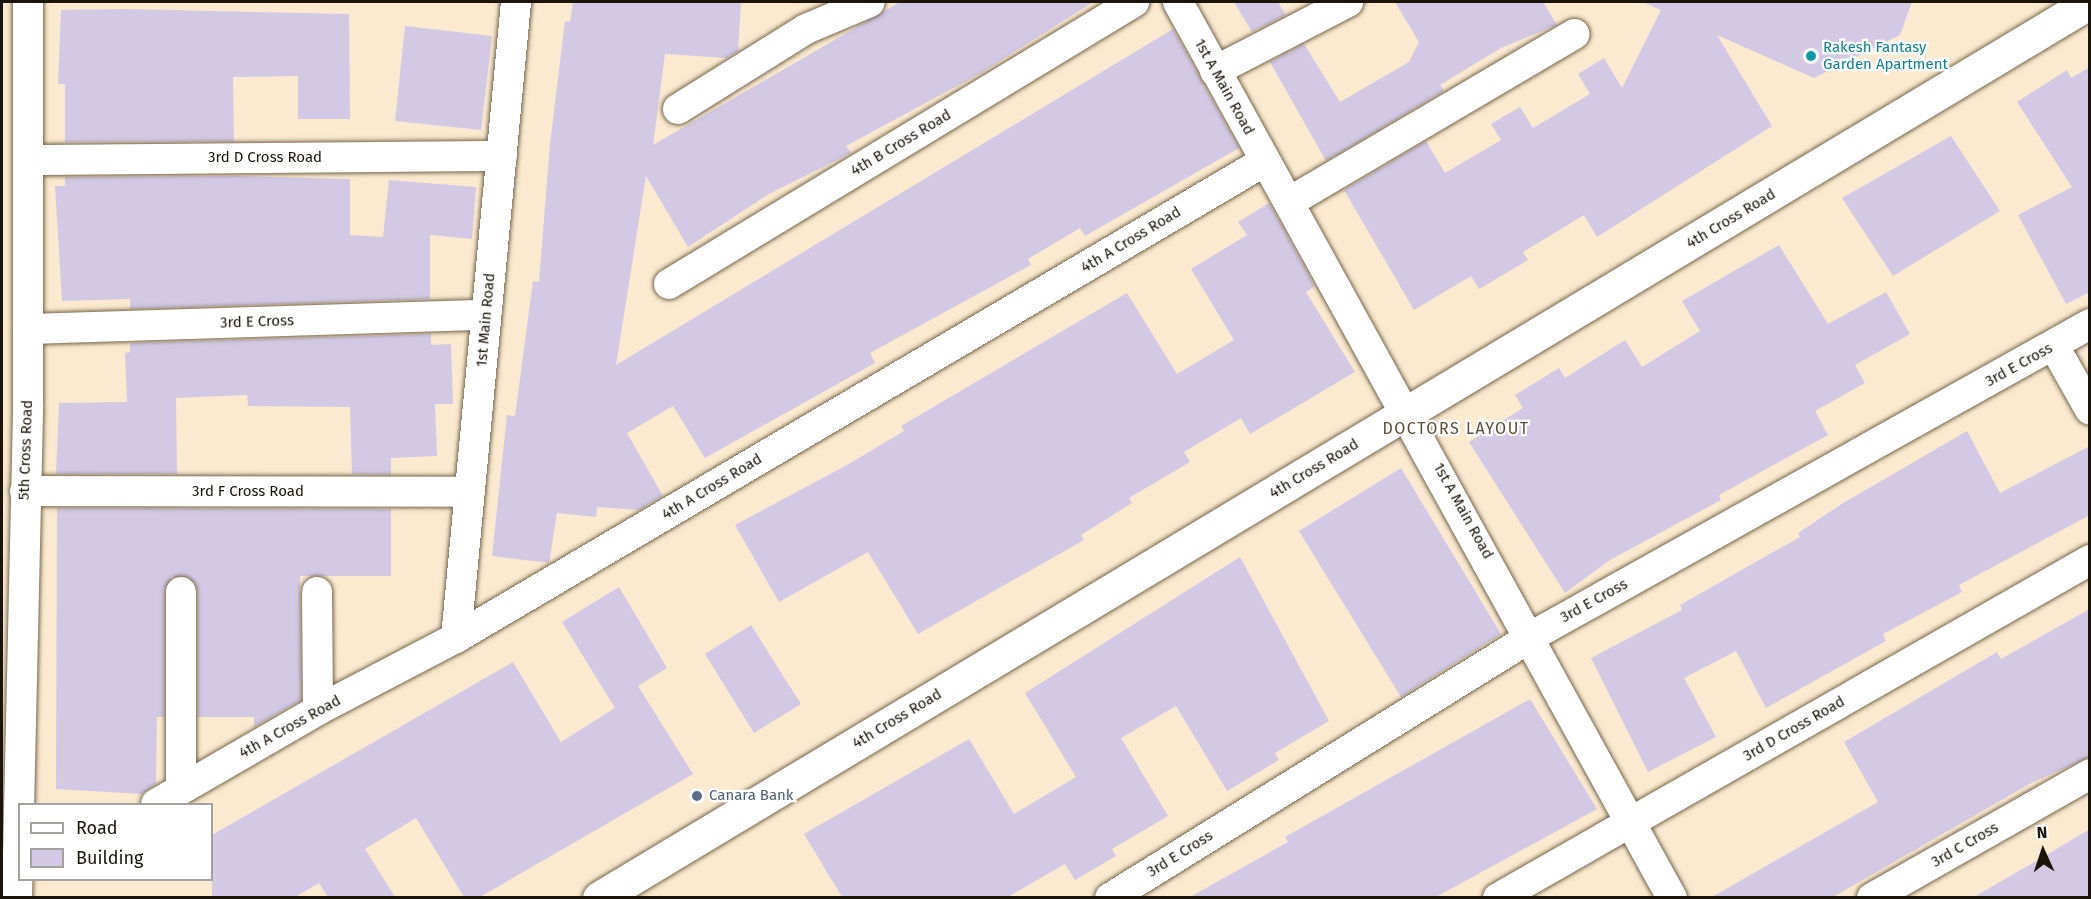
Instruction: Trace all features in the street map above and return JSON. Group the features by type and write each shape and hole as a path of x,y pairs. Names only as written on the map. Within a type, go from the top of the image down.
{"street":[{"name":"5th Cross Road","path":"18,803 10,626 25,491 15,404 28,329 28,2"},
{"path":"500,2 516,2"},
{"name":"1st Main Road","path":"456,638 516,2"},
{"path":"678,109 811,15 870,2"},
{"name":"4th B Cross Road","path":"669,284 1134,2"},
{"name":"1st A Main Road","path":"1178,2 1264,161 1291,201 1409,412 1672,897"},
{"path":"1215,71 1348,2"},
{"name":"4th Cross Road","path":"599,897 2090,2"},
{"path":"1291,201 1575,34"},
{"name":"3rd D Cross Road","path":"29,160 502,156"},
{"name":"4th A Cross Road","path":"158,803 318,710 456,638 1264,161"},
{"name":"3rd E Cross","path":"28,329 486,315"},
{"name":"3rd E Cross","path":"1110,897 1532,636 2090,324"},
{"path":"2054,346 2090,410"},
{"name":"3rd F Cross Road","path":"25,491 470,492"},
{"name":"3rd D Cross Road","path":"1498,897 1632,823 2090,560"},
{"path":"181,592 181,788"},
{"path":"317,592 318,710"},
{"name":"3rd C Cross","path":"1872,897 2090,774"},
{"path":"2,816 18,818"},
{"name":"5th Cross Road","path":"17,897 18,858"}],"building":[{"path":"573,2 741,2 738,51 726,58 665,54 653,145 900,2 1093,2 981,73 846,146 851,153 769,194 688,247 646,176 616,365 1173,29 1239,148 1085,236 1080,228 1028,259 1031,265 870,353 875,363 705,458 673,406 627,433 663,496 639,510 597,507 596,517 557,513 549,563 492,556 507,415 515,416 533,281 539,282 550,144 565,21 570,22"},
{"path":"1234,2 1278,2 1286,15 1252,32"},
{"path":"1395,2 1543,2 1557,25 1501,48 1440,85 1444,91 1326,161 1270,62 1304,44 1340,102 1409,62 1419,42"},
{"path":"1642,2 1912,2 1900,35 1814,78 1717,35 1772,126 1597,237 1584,215 1523,252 1528,260 1479,289 1471,276 1414,310 1344,190 1426,141 1445,173 1501,140 1491,124 1520,107 1533,128 1590,94 1578,74 1604,58 1622,88 1661,10"},
{"path":"125,9 349,14 350,119 298,119 298,76 233,77 234,141 65,142 65,84 58,84 61,10"},
{"path":"405,26 492,36 481,130 395,121"},
{"path":"2090,67 2090,292 2066,304 2018,215 2072,187 2017,102 2067,70 2071,78"},
{"path":"1951,136 2000,211 1893,276 1842,198"},
{"path":"234,176 350,179 350,235 383,237 389,180 476,187 472,239 430,235 430,299 130,309 130,299 62,301 55,186 65,186 65,177"},
{"path":"1269,203 1315,286 1306,292 1355,372 1250,434 1241,418 1184,452 1190,462 1129,498 1132,503 1081,535 1084,540 918,634 868,552 779,602 735,525 847,465 904,431 901,426 1127,293 1177,374 1234,340 1191,269 1247,235 1238,222"},
{"path":"1779,245 1828,324 1886,292 1910,334 1855,365 1865,383 1815,411 1828,435 1719,495 1721,500 1610,560 1565,593 1469,442 1523,408 1515,395 1559,368 1565,378 1625,340 1642,367 1700,331 1682,301"},
{"path":"431,334 431,345 451,344 453,404 435,404 437,456 391,458 391,475 352,474 350,407 248,406 247,395 176,398 177,474 56,474 59,403 127,402 125,353 130,352 130,343"},
{"path":"1967,431 2000,493 2090,446 2090,515 1959,585 1962,592 1883,634 1886,641 1766,708 1736,651 1684,678 1716,737 1648,772 1591,658 1682,610 1680,605 1800,537 1798,533 1840,505"},
{"path":"1401,468 1501,634 1401,697 1299,531"},
{"path":"57,508 391,509 391,576 300,576 301,700 254,727 254,717 198,717 198,591 189,577 172,577 164,592 164,717 157,717 156,784 142,794 56,789"},
{"path":"1240,557 1329,721 1275,753 1279,760 1227,791 1176,706 1121,738 1168,816 1112,849 1116,856 1075,880 1065,864 1008,897 842,897 804,834 969,739 1014,814 1076,777 1025,693"},
{"path":"619,587 667,668 638,686 693,774 480,897 464,897 416,818 365,849 395,897 328,897 319,883 295,897 212,897 213,834 513,662 561,742 615,708 562,622"},
{"path":"2090,609 2090,757 2031,783 1833,897 1712,897 1878,802 1844,742 1997,652 2001,659"},
{"path":"751,625 801,704 754,733 705,654"},
{"path":"1530,699 1597,809 1436,897 1190,897 1288,842 1285,837"},
{"path":"2090,829 2090,897 1974,897 2031,864"}],"place":[{"name":"Rakesh Fantasy Garden Apartment","path":"1811,56"},
{"name":"Canara Bank","path":"697,796"}],"district":[{"name":"DOCTORS LAYOUT","path":"1456,429"}]}
